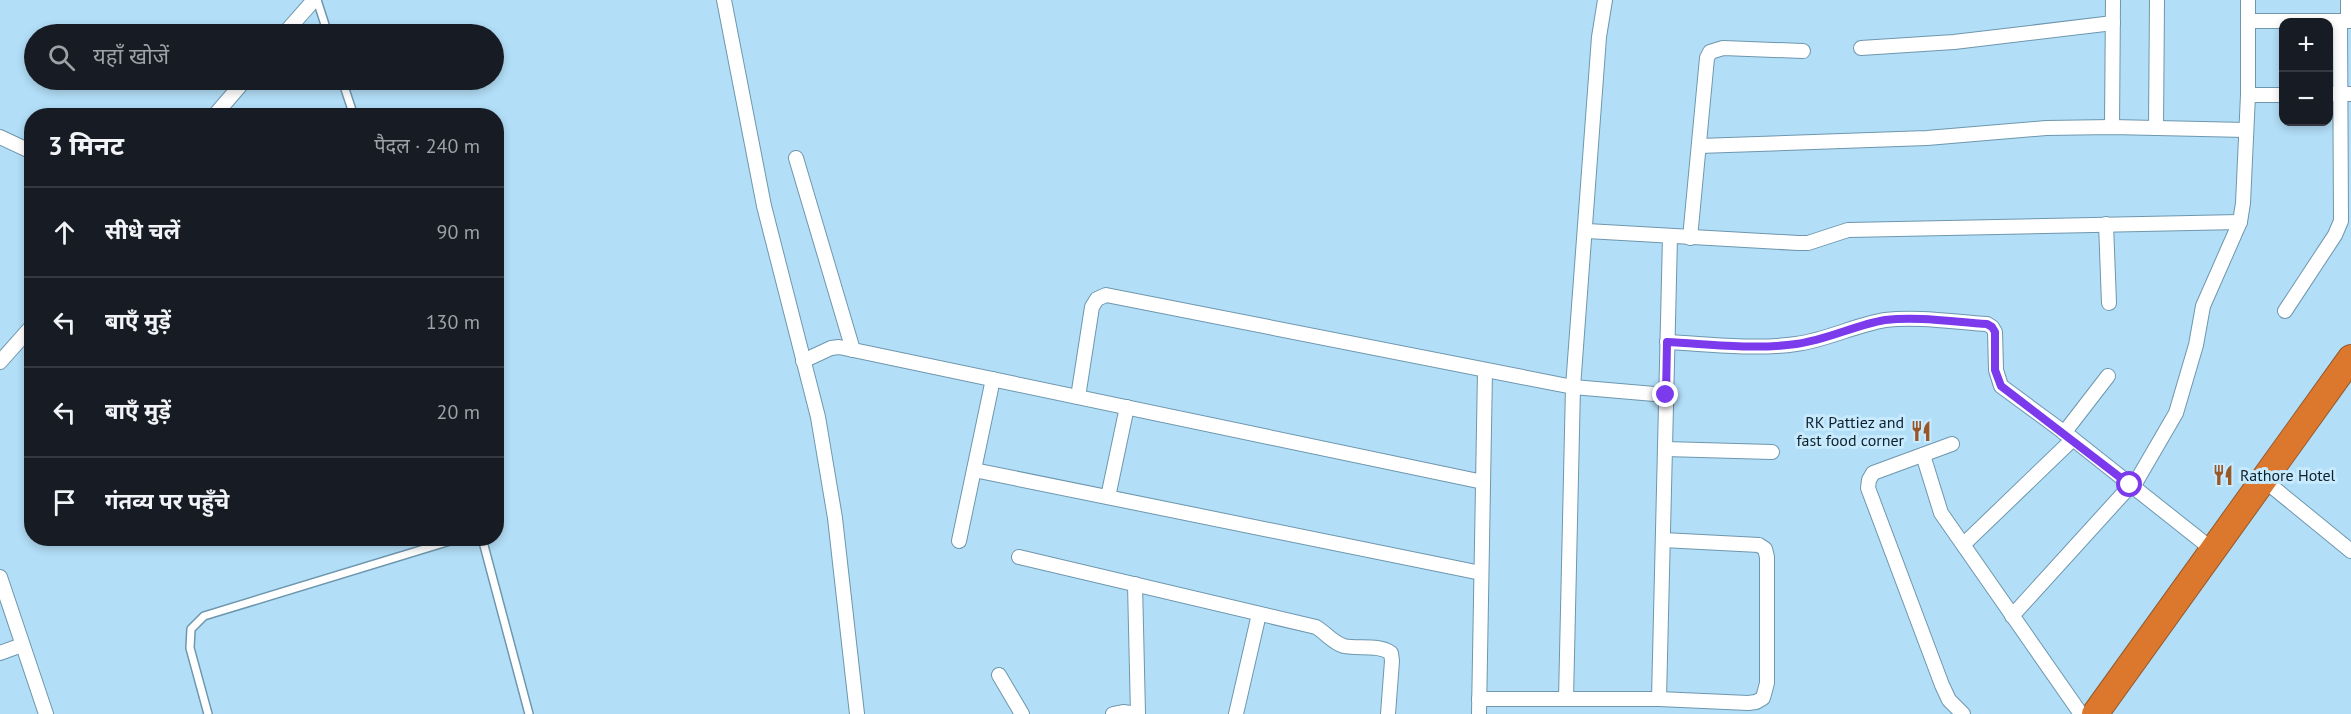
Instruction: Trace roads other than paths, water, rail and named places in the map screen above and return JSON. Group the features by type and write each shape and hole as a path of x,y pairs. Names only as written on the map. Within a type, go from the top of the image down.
{"highway":[{"path":"2095,714 2351,358"}],"street":[{"path":"293,24 316,0"},
{"path":"724,0 764,206 818,417 835,518 857,714"},
{"path":"1566,699 1574,387 1587,231 1599,38 1605,0"},
{"path":"2112,127 2113,0"},
{"path":"2156,128 2157,0"},
{"path":"2012,616 2132,486 2176,413 2196,345 2204,306 2240,222 2248,95 2248,0"},
{"path":"2284,311 2336,236 2341,221 2340,94 2348,0"},
{"path":"2248,21 2346,21"},
{"path":"1861,48 1954,42 2113,23"},
{"path":"1690,238 1707,58 1710,52 1723,48 1803,51"},
{"path":"221,108 236,90"},
{"path":"2248,95 2279,95"},
{"path":"1699,146 1927,138 2036,129 2112,127 2246,130"},
{"path":"0,137 24,148"},
{"path":"796,158 853,350"},
{"path":"1587,231 1798,243 1819,239 1840,231 2240,222"},
{"path":"2106,224 2109,303"},
{"path":"1659,699 1670,237"},
{"path":"1078,397 1092,307 1097,299 1106,295 1574,387 1666,395"},
{"path":"1667,342 1772,346 1811,342 1858,326 1886,320 1909,319 1987,324 1995,332 1995,370 2001,386 2213,550"},
{"path":"0,362 24,335"},
{"path":"803,361 831,348 853,350 1483,482"},
{"path":"1479,714 1485,370"},
{"path":"1964,544 2068,436 2109,376"},
{"path":"959,541 993,379"},
{"path":"1108,496 1127,407"},
{"path":"1952,444 1873,473 1868,488 1942,685 1949,700 1963,714"},
{"path":"1665,449 1772,453"},
{"path":"1923,455 1941,513 2081,714"},
{"path":"974,470 1481,573"},
{"path":"2264,480 2349,545"},
{"path":"1479,699 1659,699 1756,702 1763,698 1767,684 1767,556 1765,549 1759,545 1663,540"},
{"path":"1019,557 1316,627 1336,643 1344,646 1385,649 1391,653 1388,714"},
{"path":"0,577 46,714"},
{"path":"1113,714 1123,712 1138,714 1135,584"},
{"path":"1236,714 1259,614"},
{"path":"0,653 22,645"},
{"path":"999,675 1022,714"}],"lane":[{"path":"316,0 324,24"},
{"path":"345,90 351,108"},
{"path":"208,714 190,648 191,629 204,616 434,546"},
{"path":"484,546 529,714"}],"place":[{"name":"RK Pattiez and fast food corner","path":"1921,431"},
{"name":"Rathore Hotel","path":"2223,475"}]}
